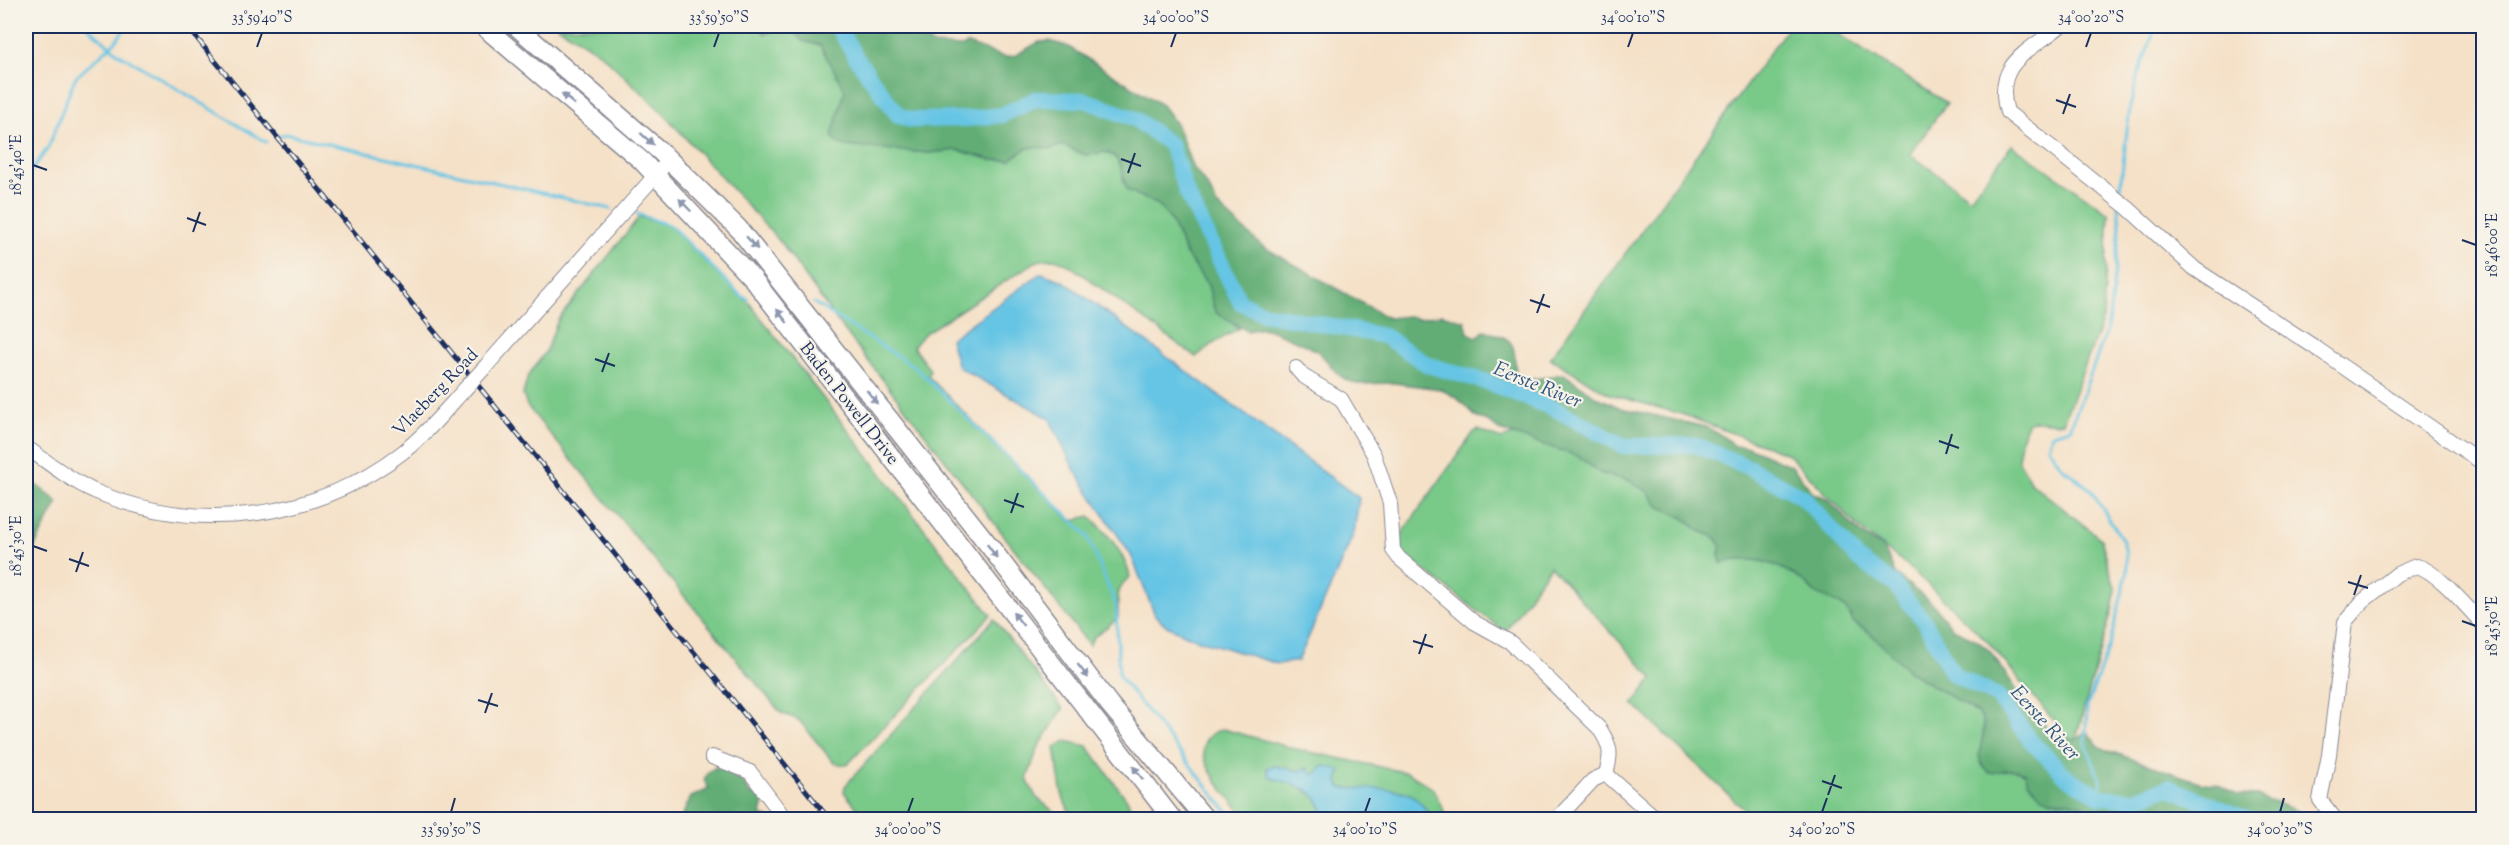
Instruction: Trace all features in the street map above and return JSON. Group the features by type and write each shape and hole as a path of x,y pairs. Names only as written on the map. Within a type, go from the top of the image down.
{"main road":[{"name":"Baden Powell Drive","path":"483,26 656,175 753,279 1173,819"},
{"name":"Baden Powell Drive","path":"516,26 669,160 732,221 768,262 1110,705 1206,819"}],"street":[{"path":"2060,26 2024,52 2008,69 2003,98 2007,112 2128,208 2195,269 2313,346 2484,464"},
{"name":"Vlaeberg Road","path":"26,447 92,490 153,510 206,516 262,514 322,498 377,470 425,433 669,160"},
{"path":"1296,368 1303,376 1341,399 1374,455 1390,503 1393,550 1474,622 1510,642 1599,728 1610,744 1610,761 1606,774 1593,780 1556,819"},
{"path":"2336,819 2320,800 2329,755 2345,622 2362,602 2397,574 2416,566 2436,577 2484,625"},
{"path":"712,757 750,772 786,819"},
{"path":"1606,774 1658,819"}],"green space":[{"path":"557,26 760,26 765,34 782,26 791,26 804,39 820,45 846,90 843,100 846,146 929,153 957,150 993,160 1010,160 1025,149 1034,147 1052,149 1061,145 1087,155 1105,152 1114,156 1124,171 1123,181 1135,194 1157,204 1170,219 1186,254 1208,285 1215,311 1239,328 1196,357 1069,265 1052,259 1035,262 925,333 913,347 930,370 928,376 1071,521 1090,516 1120,551 1130,577 1119,590 1118,618 1094,637 1089,645 838,322 782,244 662,112 601,54"},
{"path":"760,26 782,26 765,34"},
{"path":"791,26 901,26 934,45 962,47 968,44 1004,57 1014,56 1039,42 1049,41 1067,46 1162,105 1177,125 1192,166 1210,190 1216,204 1262,246 1388,318 1409,316 1418,319 1442,314 1465,321 1468,333 1477,337 1484,331 1509,340 1514,350 1516,374 1523,381 1564,374 1595,396 1621,408 1706,427 1723,436 1734,446 1748,447 1792,466 1813,493 1826,498 1862,535 1884,548 1895,574 1932,603 1953,629 1975,639 1990,651 2027,705 2057,736 2075,740 2086,731 2100,747 2109,751 2202,783 2217,784 2237,795 2257,796 2319,819 2143,819 2114,811 2100,811 2068,801 2050,800 2041,796 2028,782 2025,773 2020,771 1990,773 1980,759 1984,729 1983,721 1978,713 1910,672 1869,632 1853,622 1848,611 1818,595 1790,573 1762,561 1743,560 1721,563 1719,554 1721,545 1715,537 1698,530 1684,518 1658,506 1647,491 1628,480 1600,473 1578,456 1499,430 1486,420 1477,418 1457,398 1440,389 1394,383 1357,384 1343,378 1318,352 1309,347 1266,329 1247,331 1215,312 1208,285 1186,254 1170,219 1157,204 1127,190 1121,166 1115,156 1110,153 1086,155 1061,145 1052,149 1034,147 1025,149 1010,160 993,160 957,150 929,153 846,146 838,143 832,136 845,90 820,45 802,41"},
{"path":"1789,26 1825,26 1947,103 1910,154 1970,198 2012,145 2109,213 2103,319 2063,422 2029,422 2022,436 2018,458 2030,482 2101,539 2115,588 2113,606 2074,745 1988,642 1908,566 1860,529 1788,454 1681,414 1609,394 1550,358"},
{"path":"639,217 670,225 751,305 991,615 847,765 834,763 799,720 781,713 527,406 523,394 528,376 546,351 558,320"},
{"path":"1478,430 1501,439 1517,434 1578,456 1600,473 1628,480 1647,491 1659,506 1684,518 1698,530 1715,537 1721,545 1719,554 1721,563 1753,560 1772,564 1791,573 1816,593 1839,604 1848,611 1853,622 1869,632 1910,672 1978,713 1983,729 1981,760 1990,773 2006,768 2022,771 2059,802 2070,802 2096,810 2143,819 1751,819 1752,817 1633,704 1653,678 1550,566 1505,632 1400,552 1401,535 1474,432"},
{"path":"26,477 58,502 26,563"},
{"path":"994,619 1063,709 1038,748 1027,779 1036,797 1063,819 866,819 844,792 845,786"},
{"path":"1223,729 1300,750 1409,773 1433,789 1448,819 1427,819 1428,813 1394,790 1366,791 1341,788 1338,781 1319,771 1313,775 1275,766 1267,769 1314,796 1321,804 1325,819 1248,819 1220,786 1205,759 1204,746 1209,736"},
{"path":"1066,741 1087,746 1128,801 1131,810 1127,819 1076,819 1070,812 1062,795 1055,747"},
{"path":"716,767 725,768 731,776 740,778 751,794 760,796 764,802 761,815 772,819 680,820 691,797 709,789 704,780 708,772"}],"water":[{"path":"1041,273 1063,281 1359,498 1354,533 1298,661 1278,664 1193,638 1167,626 1155,615 1131,555 1075,471 1049,418 958,367 950,339"},
{"path":"1275,766 1300,771 1307,768 1313,775 1324,766 1341,770 1338,781 1341,788 1400,791 1416,798 1429,813 1427,819 1325,819 1318,800 1312,794 1305,789 1269,777 1267,768"}],"waterway":[{"path":"87,26 118,53 266,142"},
{"path":"26,174 48,148 75,78 114,43 127,26"},
{"name":"Eerste River","path":"837,26 857,59 898,115 911,120 966,119 1002,115 1036,99 1085,100 1135,119 1171,145 1186,191 1240,302 1263,313 1384,336 1428,365 1490,383 1555,409 1624,446 1696,445 1750,468 1803,497 1859,560 1893,583 1925,622 1953,674 1998,697 2031,741 2068,778 2101,797 2132,800 2168,787 2248,820"},
{"path":"2119,196 2130,107 2138,75 2156,26"},
{"path":"279,136 286,134 611,209"},
{"path":"2101,797 2100,779 2085,742 2087,707 2110,643 2127,573 2126,552 2122,539 2090,489 2063,468 2048,448 2052,434 2070,429 2108,327 2120,227 2118,206"},
{"path":"637,214 671,226 741,296 748,299"},
{"path":"814,303 915,367 1087,535 1116,605 1119,676 1234,820"}],"railway":[{"path":"187,26 830,820"}]}
